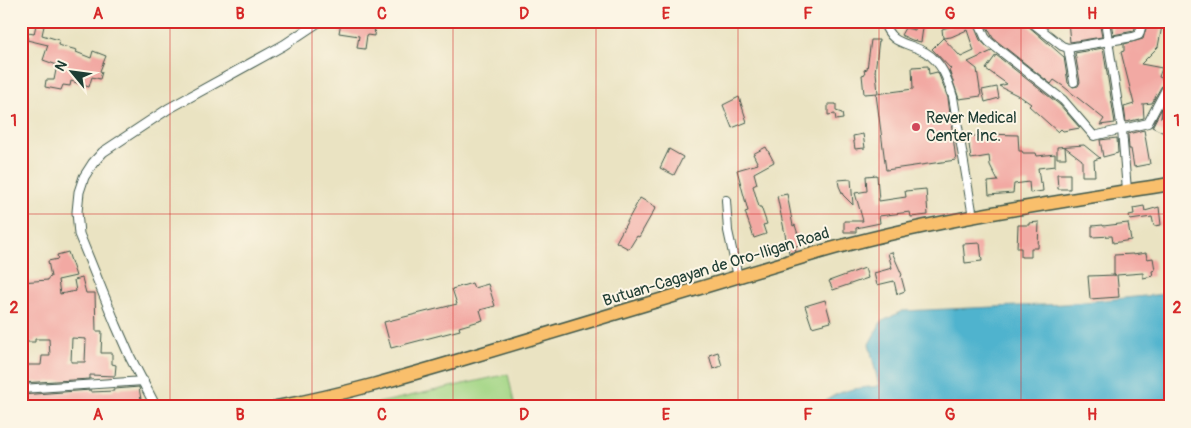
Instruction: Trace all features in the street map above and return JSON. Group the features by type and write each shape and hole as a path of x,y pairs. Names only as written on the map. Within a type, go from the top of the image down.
{"highway":[{"name":"Butuan-Cagayan de Oro-Iligan Road","path":"277,407 392,380 594,321 822,251 973,217 1170,184"}],"street":[{"path":"156,407 119,333 79,234 77,212 79,192 84,177 103,152 168,109 267,54 320,21"},
{"path":"883,21 887,32 891,36 925,53 944,72 948,80 953,97 973,217"},
{"path":"978,21 989,42 1063,100 1092,135 1097,136 1148,123 1167,87"},
{"path":"1030,21 1062,46 1068,48 1139,35 1143,21"},
{"path":"1104,21 1132,189"},
{"path":"1068,48 1074,82"},
{"path":"726,200 728,231 738,277"},
{"path":"21,389 144,381"}],"green space":[{"path":"508,374 515,407 361,407"}],"water":[{"path":"1165,294 1170,296 1170,407 820,407 832,396 847,390 879,386 869,344 881,322 902,311 1064,304"}],"building":[{"path":"957,21 972,21 980,40 992,51 968,62 977,69 981,96 959,99 949,70 951,69 932,49 943,38 942,29 959,24","holes":["967,30 974,51 961,57 943,38 951,37"]},
{"path":"984,21 1024,21 1064,57 1068,83 1073,87 1078,86 1080,82 1075,53 1103,48 1115,123 1100,125 1104,119 1054,80 1051,84 993,38"},
{"path":"1068,21 1086,21 1086,23 1099,21 1102,37 1070,42"},
{"path":"1111,21 1137,21 1134,31 1113,35"},
{"path":"1148,21 1163,21 1158,47 1141,64 1162,68 1159,77 1164,79 1164,82 1152,103 1143,104 1144,118 1126,122 1124,107 1134,104 1121,52 1124,51 1124,44 1143,39"},
{"path":"341,22 375,26 374,36 367,35 365,49 357,48 359,36 339,33"},
{"path":"36,25 44,26 42,35 59,40 58,45 77,50 76,52 91,58 93,51 106,56 100,71 102,72 100,79 92,77 89,87 71,81 70,86 63,85 61,90 45,87 46,80 54,80 57,65 43,60 48,45 27,40 28,33 34,34"},
{"path":"916,26 923,28 921,42 901,35 905,28 915,30"},
{"path":"871,40 879,40 875,72 878,93 864,94 862,75 865,74 864,70 867,69"},
{"path":"996,55 1060,105 1080,128 1063,131 1061,129 1058,132 1029,106 1031,104 999,86 1007,84 986,69"},
{"name":"Rever Medical Center Inc.","path":"928,66 929,74 937,72 939,75 948,98 956,160 886,170 876,94 913,89 912,67"},
{"path":"997,87 999,98 985,102 982,90"},
{"path":"739,97 747,122 732,128 723,105"},
{"path":"1170,102 1170,122 1164,133 1152,127 1162,108 1161,118"},
{"path":"828,104 836,104 836,111 842,113 843,119 836,120 835,114 828,115"},
{"path":"1144,130 1150,164 1134,167 1131,149 1129,149 1128,134"},
{"path":"863,134 865,148 855,149 853,136"},
{"path":"986,134 1018,135 1019,151 1023,153 1036,153 1037,156 1055,154 1055,166 1038,168 1043,191 1030,193 1029,182 1014,184 1013,193 989,195 988,182 998,181 990,165 989,156 971,159 968,137"},
{"path":"1117,138 1118,153 1103,157 1100,140"},
{"path":"1084,145 1100,158 1094,160 1095,176 1082,176 1082,160 1065,147 1066,158 1057,158 1057,147"},
{"path":"766,147 774,162 754,173 757,184 753,186 759,207 761,207 767,224 763,225 766,234 754,238 745,212 748,211 737,170 758,164 753,154"},
{"path":"669,149 683,157 674,175 660,168"},
{"path":"1057,174 1070,174 1070,189 1058,189"},
{"path":"877,175 879,201 906,197 905,191 926,189 928,215 911,217 910,212 879,216 880,223 856,228 856,232 844,232 844,221 863,221 855,193 867,191 866,176"},
{"path":"851,179 853,205 843,195 838,180"},
{"path":"787,194 793,226 795,225 801,244 794,247 796,251 789,253 777,196"},
{"path":"640,198 656,207 639,237 637,236 629,249 616,242"},
{"path":"1144,206 1145,211 1159,207 1161,225 1154,226 1152,217 1130,220 1129,215 1134,214 1133,208"},
{"path":"1039,222 1038,248 1031,248 1031,257 1021,257 1021,248 1017,248 1018,225 1029,225 1029,223"},
{"path":"1128,223 1131,240 1113,243 1112,236 1092,237 1092,226"},
{"path":"980,243 982,261 965,263 963,244"},
{"path":"68,252 76,276 58,280 60,294 76,291 74,280 82,278 86,293 95,293 96,331 102,331 101,353 112,353 112,364 116,365 115,376 90,375 90,379 21,383 21,365 41,365 42,356 50,356 49,339 21,342 21,282 48,280 51,277 48,261 58,259 57,255","holes":["72,338 86,339 85,362 71,362"]},
{"path":"892,252 902,275 905,291 897,294 894,281 877,285 874,273 892,268 888,253"},
{"path":"1146,253 1147,259 1153,258 1155,270 1152,271 1153,276 1143,278 1143,273 1117,275 1119,297 1090,299 1088,276 1116,275 1114,275 1114,255"},
{"path":"865,268 868,278 833,290 829,281"},
{"path":"472,283 474,288 488,284 495,306 480,310 483,320 459,327 460,330 391,348 384,322 457,304 452,289"},
{"path":"825,300 831,322 812,327 805,306"},
{"path":"718,352 722,366 713,369 709,355"},
{"path":"139,387 142,406 21,407 21,395 91,390 91,392 114,391 113,389"}],"place":[{"name":"Rever Medical Center Inc.","path":"916,127"}]}
